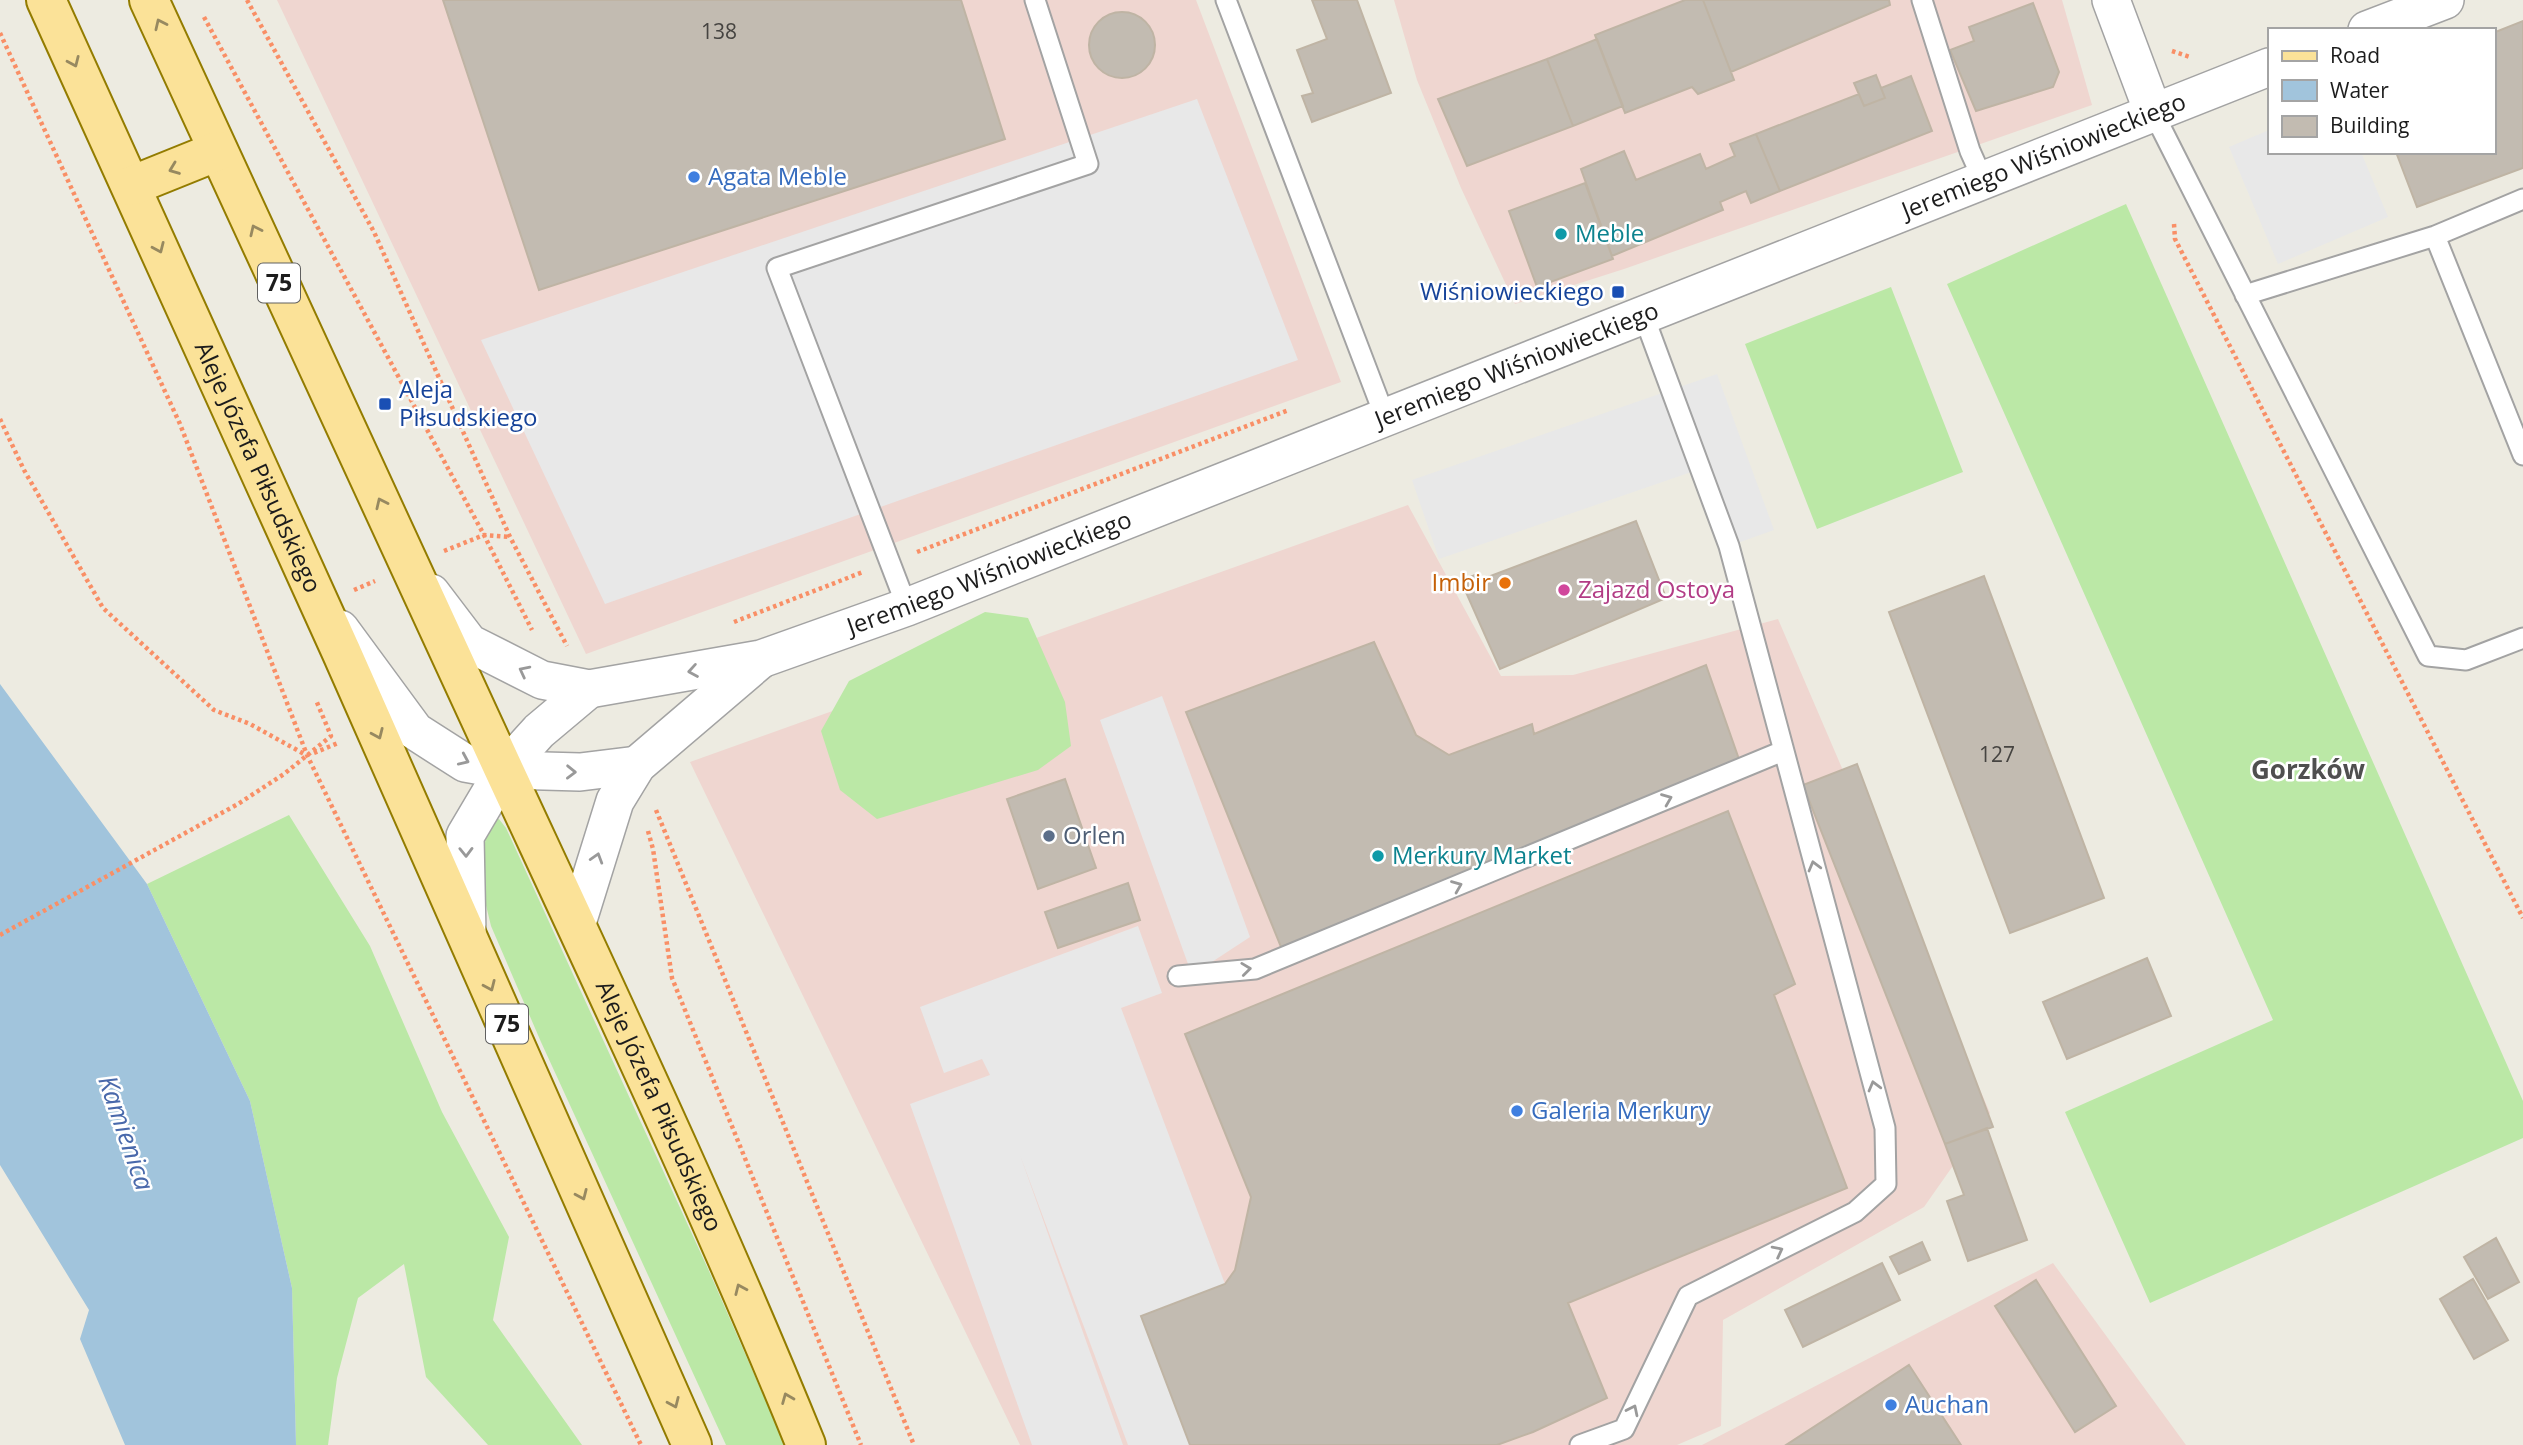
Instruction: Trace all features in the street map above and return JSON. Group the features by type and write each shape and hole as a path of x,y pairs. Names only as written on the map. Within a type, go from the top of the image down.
{"main road":[{"name":"Aleje Józefa Piłsudskiego","path":"46,0 376,728 692,1445"},
{"name":"Aleje Józefa Piłsudskiego","path":"149,0 577,923 768,1351 806,1445"},
{"path":"131,186 218,151"}],"street":[{"path":"2111,0 2152,112"},
{"path":"2372,28 2445,0"},
{"name":"Jeremiego Wiśniowieckiego","path":"589,689 761,659 907,607 2268,67"},
{"name":"Aleje Józefa Piłsudskiego","path":"410,565 469,643 542,680 589,689"},
{"path":"320,604 415,731 465,763 504,770 580,772 637,765"},
{"name":"Jeremiego Wiśniowieckiego","path":"577,923 615,801 637,765 761,659"},
{"name":"Aleje Józefa Piłsudskiego","path":"467,935 465,836 504,770 539,732 589,689"}],"lane":[{"path":"907,607 777,268 1088,164 1035,0"},
{"path":"1226,0 1385,417"},
{"path":"1922,0 1970,151 1983,180"},
{"path":"2152,112 2428,656 2466,660 2523,638"},
{"path":"2245,295 2435,236 2523,199"},
{"path":"2435,236 2523,455"},
{"path":"1580,1445 1624,1429 1688,1296 1855,1212 1886,1184 1885,1128 1729,546 1643,314"},
{"path":"1178,976 1255,969 1783,751"}],"path":[{"path":"247,0 374,232 510,537 589,689"},
{"path":"201,12 484,534 533,631"},
{"path":"0,33 180,424 307,755 641,1445"},
{"path":"2167,49 2193,57"},
{"path":"2197,200 2174,216 2175,239 2523,918"},
{"path":"0,419 24,470 103,608 214,710 250,724 307,755 376,728"},
{"path":"637,765 914,1445"},
{"path":"0,935 238,804"},
{"path":"653,849 672,978 861,1445"}],"shaded area":[{"path":"277,0 1196,0 1341,382 586,654"},
{"path":"1394,0 2062,0 2092,105 1624,269 1515,304 1461,188 1417,80"},
{"path":"1197,99 1298,360 605,604 481,340"},
{"path":"2268,130 2268,154 2362,154 2388,217 2278,264 2229,147"},
{"path":"1717,374 1774,530 1729,546 1700,469 1439,559 1412,480"},
{"name":"Galeria Merkury","path":"1408,505 1501,676 1573,675 1778,619 1990,1113 1924,1207 1723,1320 1721,1426 1677,1445 1020,1445 690,762"},
{"path":"1162,696 1250,937 1192,975 1100,720"},
{"path":"1138,926 1162,993 1121,1008 1225,1284 1141,1316 1190,1445 1128,1445 1020,1155 1123,1445 1032,1445 910,1104 990,1075 982,1059 944,1073 920,1007"},
{"path":"2053,1263 2186,1445 1702,1445"}],"green space":[{"path":"2126,204 2523,1101 2523,1138 2150,1303 2065,1112 2273,1020 1947,284"},
{"path":"1891,287 1963,472 1817,529 1745,344"},
{"path":"985,612 1028,618 1065,702 1071,746 1038,770 877,819 840,790 821,731 849,681"},
{"path":"289,815 370,946 442,1112 509,1237 493,1320 582,1445 488,1445 426,1377 404,1264 358,1298 337,1378 328,1445 296,1445 292,1288 250,1101 147,884"},
{"path":"499,819 506,828 709,1271 785,1445 726,1445 541,1042 491,926 484,897 482,863 486,836 492,820"}],"water":[{"name":"Kamienica","path":"0,684 147,884 250,1101 292,1288 296,1445 125,1445 80,1339 89,1310 0,1165"}],"building":[{"name":"Agata Meble","path":"443,0 961,0 1005,139 539,290"},
{"path":"1312,0 1357,0 1391,93 1312,122 1302,96 1313,93 1297,50 1327,39"},
{"path":"1685,0 1703,0 1734,80 1698,94 1692,87 1625,113 1595,35"},
{"path":"1703,0 1889,0 1890,5 1731,72"},
{"path":"2033,3 2059,72 2053,87 1976,111 1950,50 1974,41 1969,27"},
{"path":"1115,12 1129,12 1141,17 1150,26 1155,45 1153,58 1146,69 1129,78 1115,78 1103,73 1094,64 1089,52 1089,38 1094,26 1103,17"},
{"path":"2523,21 2523,168 2417,207 2397,154 2495,154 2495,32"},
{"path":"1597,39 1623,106 1573,126 1547,59"},
{"path":"1547,59 1573,126 1467,166 1438,99"},
{"path":"1876,75 1885,98 1864,106 1854,83"},
{"path":"1911,76 1932,131 1780,191 1756,134 1859,94 1864,106 1885,98 1881,88"},
{"path":"1756,134 1780,191 1751,203 1746,191 1720,202 1723,210 1612,256 1581,169 1624,151 1636,180 1700,154 1706,169 1735,156 1730,144"},
{"name":"Meble","path":"1585,183 1613,259 1537,287 1509,211"},
{"name":"Zajazd Ostoya","path":"1636,521 1666,598 1500,669 1461,581 1477,574 1480,580"},
{"path":"1984,576 2104,898 2010,933 1889,612"},
{"name":"Merkury Market","path":"1374,642 1416,735 1449,755 1532,724 1534,734 1706,665 1741,765 1281,947 1186,712"},
{"path":"1857,764 1993,1127 1945,1144 1803,785"},
{"path":"1065,779 1096,868 1038,889 1007,799"},
{"name":"Galeria Merkury","path":"1728,811 1795,984 1774,995 1847,1188 1568,1303 1607,1398 1533,1432 1497,1445 1190,1445 1141,1316 1225,1284 1235,1270 1251,1197 1185,1034"},
{"path":"1128,883 1140,920 1058,948 1045,912"},
{"path":"2147,958 2171,1016 2067,1059 2043,1002"},
{"path":"1987,1128 2027,1240 1968,1261 1947,1201 1964,1195 1945,1144"},
{"path":"2496,1238 2519,1282 2488,1299 2464,1257"},
{"path":"1922,1242 1930,1260 1899,1274 1890,1257"},
{"path":"1882,1263 1900,1300 1803,1347 1785,1310"},
{"path":"2473,1279 2508,1340 2474,1359 2440,1299"},
{"path":"2036,1280 2116,1406 2075,1432 1995,1306"},
{"name":"Auchan","path":"1909,1365 1961,1445 1786,1445"}],"place":[{"name":"Agata Meble","path":"694,177"},
{"name":"Meble","path":"1561,234"},
{"name":"Wiśniowieckiego","path":"1618,292"},
{"name":"Aleja Piłsudskiego","path":"385,404"},
{"name":"Imbir","path":"1505,583"},
{"name":"Zajazd Ostoya","path":"1564,590"},
{"name":"Orlen","path":"1049,836"},
{"name":"Merkury Market","path":"1378,856"},
{"name":"Galeria Merkury","path":"1517,1111"},
{"name":"Auchan","path":"1891,1405"}],"district":[{"name":"Gorzków","path":"2308,770"}]}
